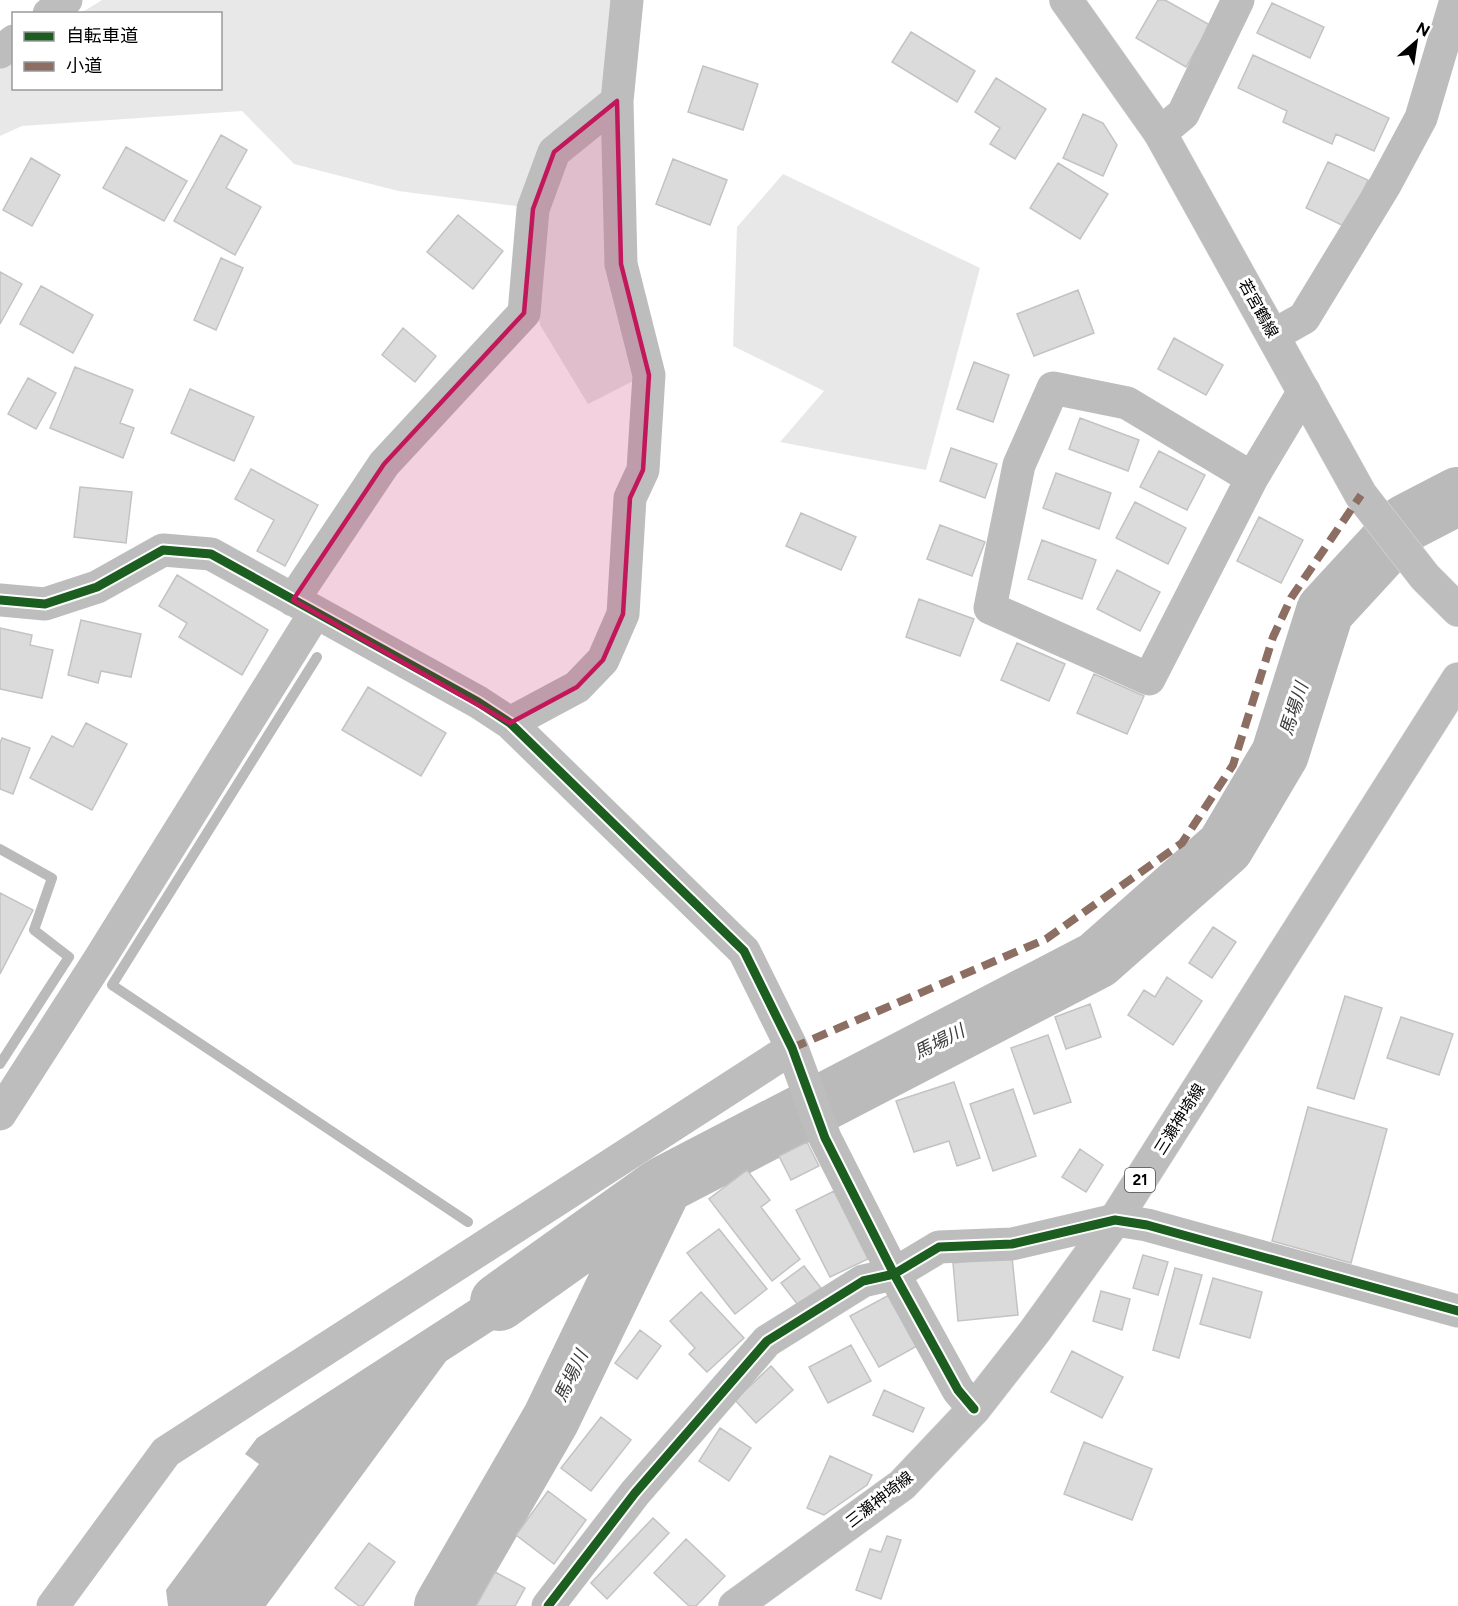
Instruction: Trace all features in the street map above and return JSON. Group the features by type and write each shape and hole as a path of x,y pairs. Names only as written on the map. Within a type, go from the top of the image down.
{"street":[{"path":"51,12 66,0"},
{"path":"510,723 578,687 603,660 623,614 630,498 643,470 650,375 621,264 617,101 627,0"},
{"name":"若宮鶴線","path":"1066,0 1160,133 1361,495 1425,577 1458,610"},
{"path":"1160,133 1183,114 1238,0"},
{"path":"1274,335 1304,318 1385,185 1421,118 1456,0"},
{"path":"0,52 12,43"},
{"path":"0,1114 111,940 384,464 524,313 533,209 554,152 617,101"},
{"path":"1252,478 1127,403 1053,388 1019,465 990,609 1149,679 1252,478 1304,391"},
{"path":"0,600 45,604 97,587 163,550 211,554 478,702 510,723 744,951 792,1048 825,1138 894,1274 958,1390 974,1409"},
{"name":"三瀬神埼線","path":"735,1606 902,1485 974,1409 1035,1331 1115,1220 1458,679"},
{"path":"53,1606 166,1452 792,1048"},
{"path":"552,1605 635,1492 767,1341 863,1281 894,1274 939,1247 1012,1244 1115,1220 1147,1225 1458,1311"}],"highlighted area":[{"path":"617,101 621,264 649,375 643,470 630,498 623,614 603,660 577,687 510,723 293,600 384,464 524,313 533,209 554,152"}],"shaded area":[{"path":"102,0 619,0 639,378 588,404 540,325 523,207 398,191 294,164 242,111 22,126 0,136 0,45 12,50 12,90 222,90 222,12 83,12"},
{"path":"783,174 980,268 926,470 780,442 824,391 733,346 737,227"},
{"path":"562,1241 572,1280 446,1361 266,1606 168,1606 166,1590 259,1464 245,1454 257,1438"}],"building":[{"path":"1158,0 1165,0 1210,25 1186,67 1136,38"},
{"path":"1272,3 1324,27 1310,58 1257,33"},
{"path":"911,32 975,71 957,102 892,62"},
{"path":"1253,55 1389,118 1374,151 1336,134 1332,144 1283,122 1287,111 1238,88"},
{"path":"703,66 758,84 743,130 688,112"},
{"path":"996,78 1046,109 1015,159 990,144 1000,128 975,112"},
{"path":"1083,114 1103,123 1117,145 1103,176 1063,158"},
{"path":"221,135 247,150 226,188 261,207 235,255 174,221"},
{"path":"126,147 187,181 164,221 103,188"},
{"path":"31,158 60,175 32,226 3,210"},
{"path":"673,159 727,180 710,225 656,204"},
{"path":"1328,162 1368,180 1346,227 1306,208"},
{"path":"1058,163 1108,194 1080,239 1030,208"},
{"path":"458,215 503,251 473,289 427,252"},
{"path":"221,258 243,268 216,330 194,320"},
{"path":"0,272 22,284 0,324"},
{"path":"41,286 93,315 73,353 20,324"},
{"path":"1078,290 1094,333 1034,356 1017,314"},
{"path":"403,328 436,356 415,382 382,355"},
{"path":"1174,338 1223,365 1206,395 1158,369"},
{"path":"974,362 1009,375 993,422 957,409"},
{"path":"75,367 133,390 120,423 134,428 123,458 50,428"},
{"path":"28,378 56,393 36,429 8,414"},
{"path":"190,389 254,417 234,461 171,433"},
{"path":"1080,418 1139,440 1128,471 1069,449"},
{"path":"951,448 997,464 985,498 940,481"},
{"path":"1159,451 1205,475 1187,510 1140,487"},
{"path":"251,469 318,505 285,566 257,551 274,520 235,499"},
{"path":"1056,473 1111,493 1099,529 1043,508"},
{"path":"80,487 132,492 126,543 74,537"},
{"path":"1135,502 1186,528 1168,564 1116,538"},
{"path":"801,513 856,537 841,570 786,546"},
{"path":"1259,517 1303,540 1281,583 1237,561"},
{"path":"940,525 985,542 972,576 927,559"},
{"path":"1042,540 1096,560 1082,599 1028,579"},
{"path":"1117,570 1160,592 1140,631 1097,609"},
{"path":"177,575 268,630 242,675 179,637 187,623 159,606"},
{"path":"919,599 974,619 960,656 906,637"},
{"path":"81,620 141,634 131,677 101,671 98,683 68,675"},
{"path":"0,628 32,635 30,645 53,650 42,698 0,689"},
{"path":"1017,643 1065,664 1049,701 1001,680"},
{"path":"1094,674 1144,696 1127,734 1077,713"},
{"path":"368,687 446,733 421,776 342,730"},
{"path":"86,723 127,744 92,810 30,778 52,736 73,747"},
{"path":"2,738 30,748 13,794 0,789 0,743"},
{"path":"0,893 33,910 0,974"},
{"path":"1213,927 1236,942 1212,978 1189,963"},
{"path":"1167,977 1202,1001 1173,1045 1128,1015 1144,990 1155,997"},
{"path":"1345,996 1382,1008 1354,1099 1317,1088"},
{"path":"1090,1004 1101,1037 1066,1049 1055,1017"},
{"path":"1401,1017 1453,1034 1439,1075 1387,1058"},
{"path":"1048,1035 1071,1102 1034,1114 1011,1048"},
{"path":"954,1082 980,1158 957,1166 949,1141 914,1152 896,1101"},
{"path":"1013,1089 1036,1156 993,1171 970,1104"},
{"path":"1308,1107 1387,1129 1351,1263 1272,1241"},
{"path":"807,1142 819,1166 791,1180 779,1156"},
{"path":"1080,1149 1103,1165 1086,1192 1062,1177"},
{"path":"747,1170 770,1200 761,1207 800,1259 772,1281 709,1199"},
{"path":"834,1191 868,1259 830,1277 796,1210"},
{"path":"719,1229 767,1289 735,1314 687,1253"},
{"path":"1143,1255 1168,1262 1158,1295 1133,1288"},
{"path":"1012,1257 1018,1315 958,1321 953,1263"},
{"path":"804,1266 821,1288 798,1305 781,1283"},
{"path":"1175,1268 1202,1275 1179,1358 1153,1350"},
{"path":"1213,1278 1262,1292 1250,1338 1200,1324"},
{"path":"1101,1291 1130,1299 1122,1330 1093,1321"},
{"path":"701,1292 744,1338 707,1372 689,1354 695,1348 670,1321"},
{"path":"891,1294 919,1345 879,1367 850,1316"},
{"path":"640,1330 661,1346 637,1379 615,1363"},
{"path":"851,1345 871,1381 828,1403 809,1367"},
{"path":"1072,1351 1123,1377 1102,1418 1051,1392"},
{"path":"771,1366 793,1390 756,1423 735,1400"},
{"path":"884,1390 924,1408 913,1432 873,1415"},
{"path":"601,1417 631,1440 591,1491 561,1468"},
{"path":"720,1428 751,1448 729,1481 699,1461"},
{"path":"1084,1442 1152,1469 1132,1520 1064,1494"},
{"path":"830,1456 872,1475 867,1485 824,1515 807,1508"},
{"path":"548,1491 586,1520 554,1564 516,1535"},
{"path":"653,1518 669,1533 607,1599 591,1583"},
{"path":"887,1536 901,1540 881,1599 856,1590 870,1549 881,1552"},
{"path":"686,1539 725,1576 696,1606 689,1606 654,1573"},
{"path":"369,1543 395,1562 363,1606 359,1606 335,1588"},
{"path":"495,1572 525,1588 515,1606 476,1606"}],"waterway":[{"name":"馬場川","path":"443,1606 551,1419 664,1185 1097,960 1225,847 1280,754 1325,611 1406,523 1458,496"},
{"path":"317,657 112,985 468,1222"},
{"path":"0,849 52,878 34,930 69,957 0,1064"},
{"path":"499,1302 659,1188"}],"marked path":[{"path":"792,1048 1046,939 1182,843 1233,765 1273,637 1291,598 1361,495"}],"cycle path":[{"path":"0,600 45,604 97,587 163,550 211,554 478,702 510,723 744,951 792,1048 825,1138 894,1274 958,1390 974,1409"},
{"path":"548,1606 635,1493 767,1341 863,1281 894,1274 939,1247 1012,1244 1115,1220 1147,1225 1458,1311"}]}
